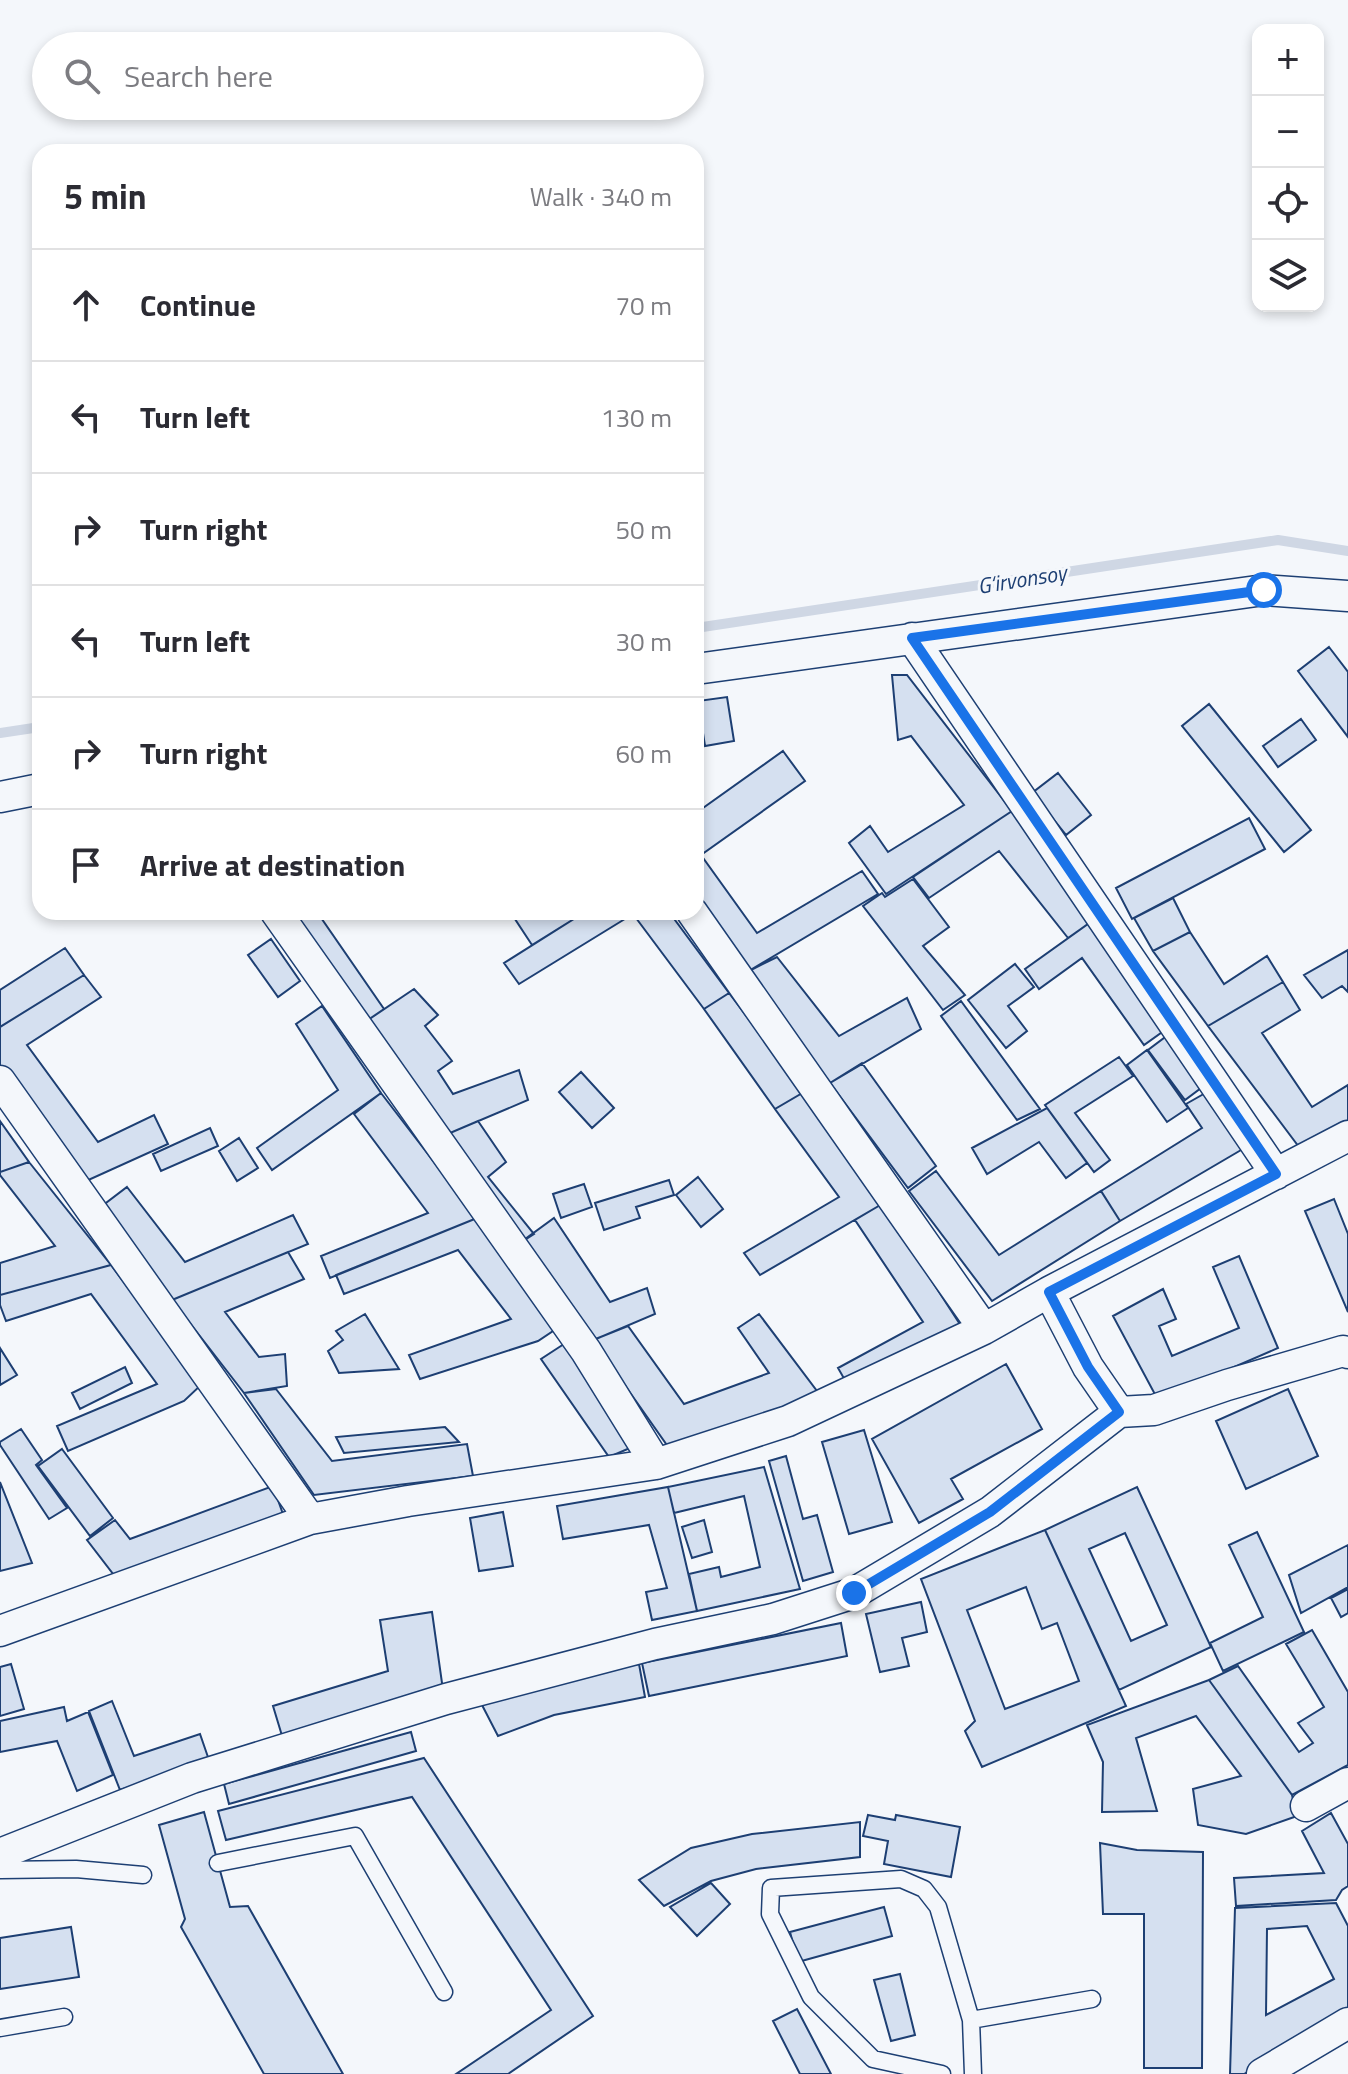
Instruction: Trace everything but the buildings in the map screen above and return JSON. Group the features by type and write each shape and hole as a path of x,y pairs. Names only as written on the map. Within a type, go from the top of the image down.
{"street":[{"path":"704,668 1264,590 1348,596"},
{"path":"912,638 1276,1174"},
{"path":"0,797 32,791"},
{"path":"282,920 586,1351 656,1464"},
{"path":"698,920 984,1329"},
{"path":"0,1081 310,1519"},
{"path":"0,1631 310,1519 656,1464 788,1421 984,1329 1348,1136"},
{"path":"1049,1292 1088,1367 1119,1412"},
{"path":"0,1854 192,1778 446,1699 655,1644 773,1619 854,1593 990,1512 1119,1412 1154,1410 1343,1351 1348,1353"},
{"path":"1306,1806 1348,1783"},
{"path":"1262,2074 1348,2023"}],"lane":[{"path":"218,1863 355,1836 444,1992"},
{"path":"0,1870 76,1869 143,1875"},
{"path":"942,2074 873,2059 811,1997 770,1914 771,1888 901,1879 924,1889 938,1907 971,2020 973,2074"},
{"path":"971,2020 1092,1999"},
{"path":"0,2028 64,2017"}],"waterway":[{"name":"G‘irvonsoy","path":"704,627 1278,540 1348,551"},
{"name":"G‘irvonsoy","path":"0,733 32,728"}],"route":[{"path":"854,1593 990,1512 1119,1412 1088,1367 1049,1292 1276,1174 912,638 1264,590"}]}
